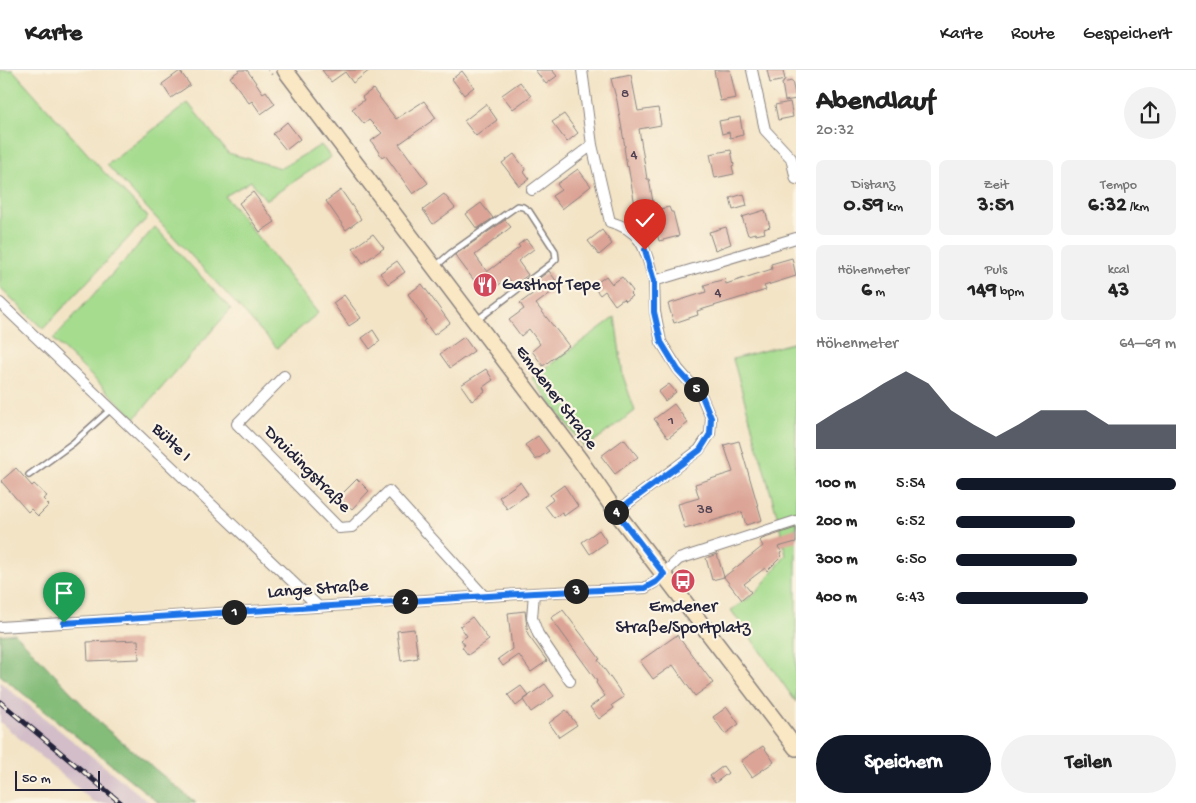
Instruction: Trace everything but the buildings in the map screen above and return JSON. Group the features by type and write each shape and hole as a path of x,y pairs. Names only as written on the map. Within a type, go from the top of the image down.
{"street":[{"name":"Emdener Straße","path":"285,70 580,460 616,512 796,748"},
{"path":"582,70 592,145 610,222 623,226 636,235 645,250 654,281 654,312 661,342 678,370 702,396 711,418 710,434 700,450 616,512"},
{"path":"752,70 765,130 791,158 796,179"},
{"path":"532,190 592,145"},
{"path":"654,281 796,238"},
{"name":"Bülte I","path":"0,303 319,607"},
{"name":"Druidingstraße","path":"284,376 237,424 339,528 352,527 388,491 484,596"},
{"name":"Lange Straße","path":"0,627 484,596 645,588 656,582 679,559 796,522"},
{"path":"534,593 532,618 538,634 570,681"}],"lane":[{"path":"434,268 451,253 517,206 523,206 529,211 555,251 556,259 474,322"},
{"path":"29,475 73,443 111,409"}],"shaded area":[{"path":"0,682 150,803 95,803 0,722"}],"green space":[{"path":"0,70 13,70 102,170 148,217 43,329 0,287"},
{"path":"188,103 228,153 281,168 321,145 331,157 266,200 251,181 225,196 318,313 277,348 107,165"},
{"path":"155,227 231,309 135,418 53,339"},
{"path":"615,317 623,376 635,411 585,448 532,378"},
{"path":"796,342 796,702 731,610 755,594 786,555 778,519 733,359"},
{"path":"15,633 103,726 196,803 159,803 0,675 0,635"}],"railway":[{"path":"0,702 121,803"}],"place":[{"name":"Gasthof Tepe","path":"485,285"},
{"name":"Emdener Straße/Sportplatz","path":"683,581"}],"route":[{"path":"64,623 534,593 645,588 656,582 664,574 616,512 700,450 710,434 711,418 702,396 678,370 661,342 654,312 654,281 645,250"}]}
